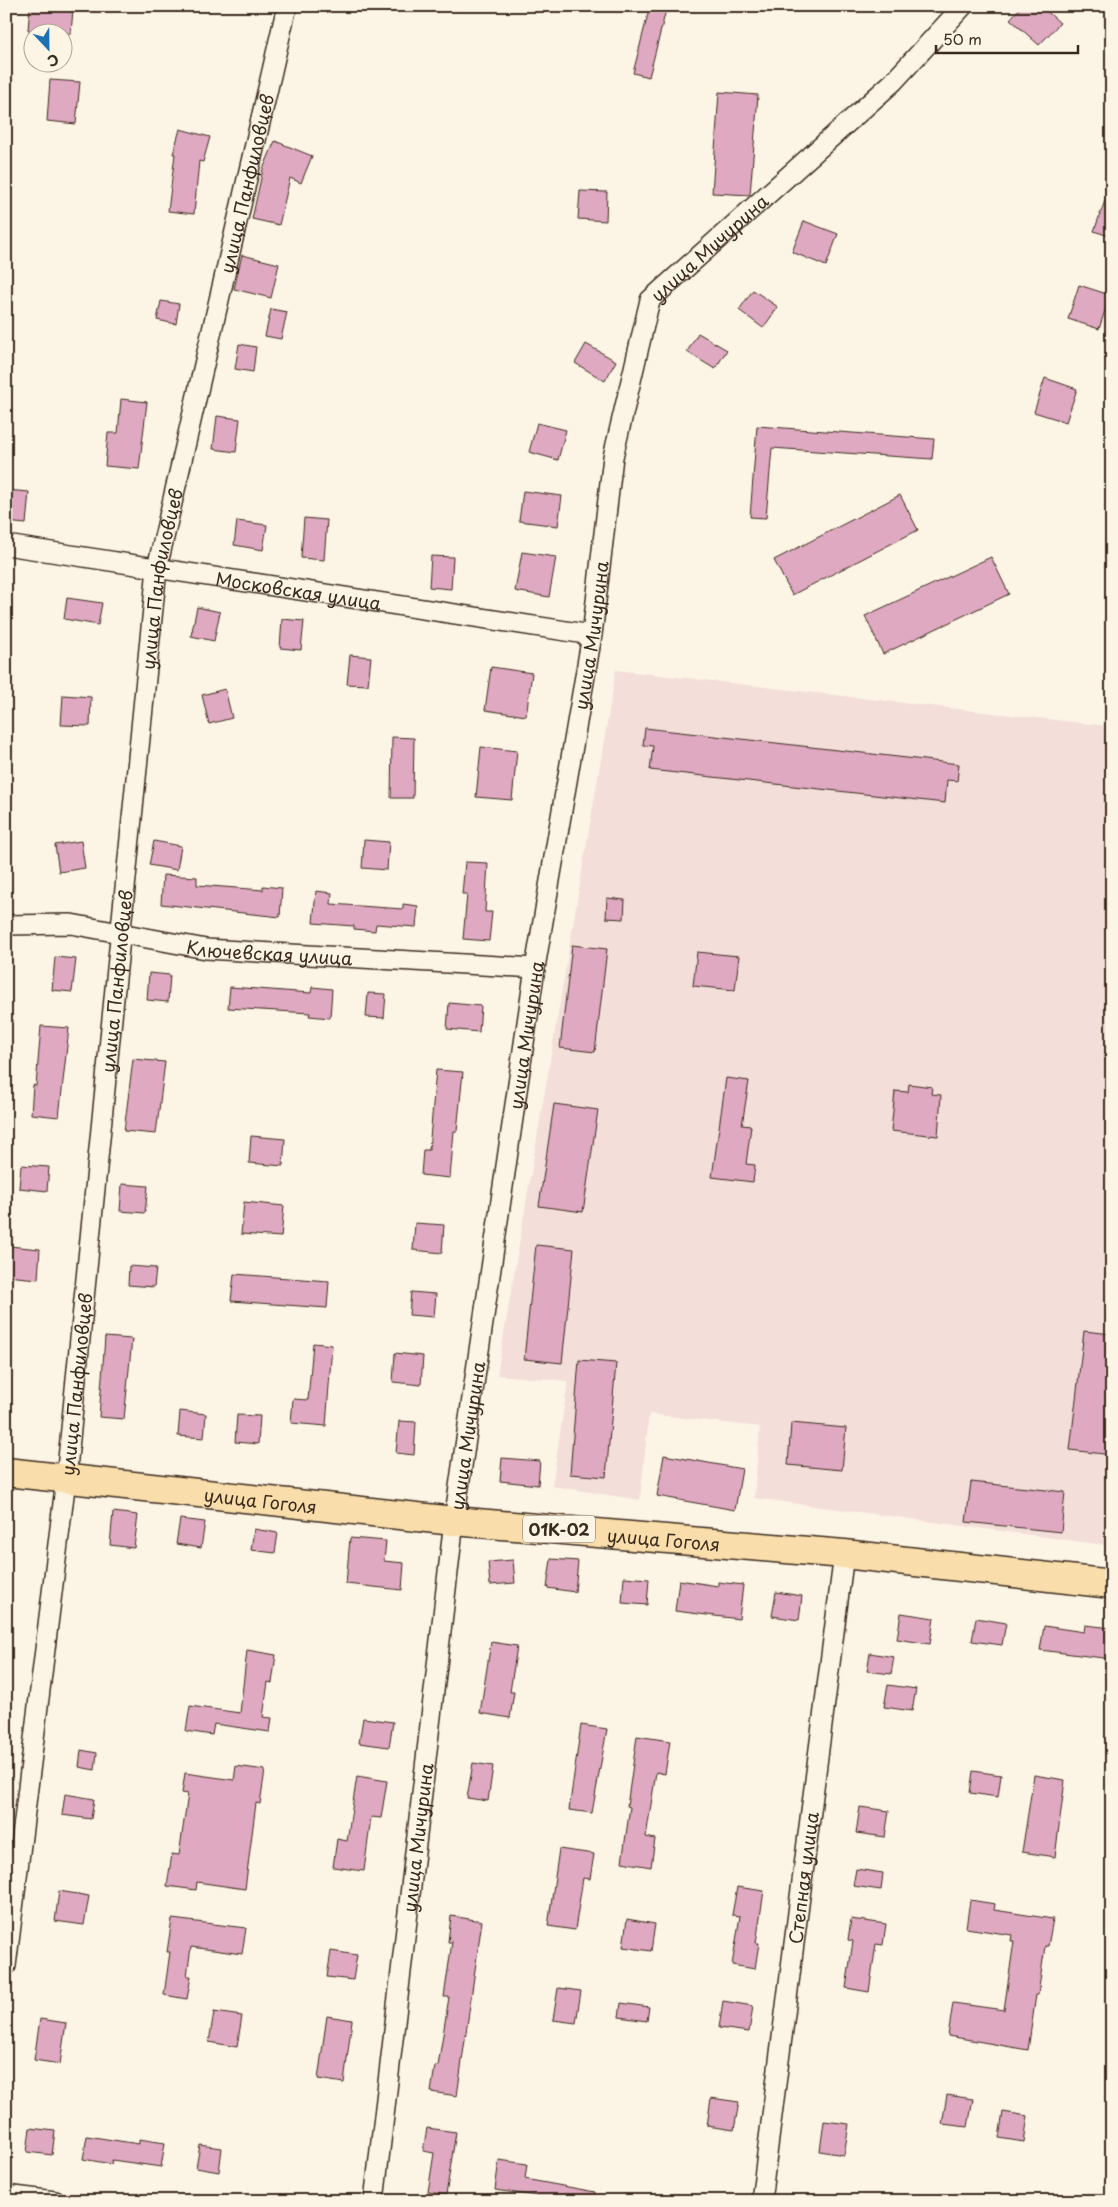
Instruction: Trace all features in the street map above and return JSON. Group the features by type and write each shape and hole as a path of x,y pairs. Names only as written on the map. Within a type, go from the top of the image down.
{"main road":[{"name":"улица Гоголя","path":"6,1472 454,1521 844,1554 1112,1584"}],"street":[{"name":"улица Панфиловцев","path":"6,1966 66,1478 157,568 287,6"},
{"name":"улица Мичурина","path":"374,2201 454,1521 535,968 592,635 613,457 650,300 893,82 963,6"},
{"name":"Московская улица","path":"6,546 592,635"},
{"name":"Ключевская улица","path":"6,925 71,924 206,949 535,968"},
{"name":"Степная улица","path":"761,2201 844,1554"},
{"path":"6,2196 55,2201"}],"shaded area":[{"path":"616,670 1108,726 1112,721 1112,1546 754,1498 760,1427 649,1414 640,1500 552,1486 568,1381 497,1375"}],"building":[{"path":"30,6 73,9 72,22 29,22"},
{"path":"650,6 667,6 649,77 633,73"},
{"path":"1022,6 1041,6 1060,23 1039,45 1010,19"},
{"path":"50,80 80,82 76,124 47,121"},
{"path":"719,92 758,95 750,195 712,193"},
{"path":"180,129 210,137 203,162 199,161 194,214 168,211 175,154 173,154"},
{"path":"275,141 312,156 301,183 290,178 279,225 252,219 263,169"},
{"path":"1110,187 1112,187 1112,237 1094,231"},
{"path":"580,191 607,192 606,221 578,219"},
{"path":"804,221 838,234 826,266 792,252"},
{"path":"242,255 279,264 271,298 234,289"},
{"path":"1079,285 1110,295 1099,329 1068,319"},
{"path":"753,290 778,307 763,328 739,310"},
{"path":"161,301 179,304 176,324 157,320"},
{"path":"271,309 287,312 281,339 265,336"},
{"path":"698,333 727,350 715,369 687,352"},
{"path":"239,344 256,347 253,372 235,369"},
{"path":"586,344 616,361 605,381 575,363"},
{"path":"1045,378 1077,389 1066,422 1034,412"},
{"path":"121,399 147,402 139,469 105,466 108,433 118,433"},
{"path":"217,416 240,419 236,452 213,449"},
{"path":"537,423 566,430 558,460 529,452"},
{"path":"757,426 934,439 932,459 772,448 766,518 750,517"},
{"path":"6,490 29,492 26,524 6,522"},
{"path":"523,491 562,496 558,526 519,521"},
{"path":"900,495 918,530 792,595 774,560"},
{"path":"304,518 327,520 324,560 301,558"},
{"path":"237,521 267,525 263,550 234,545"},
{"path":"522,552 556,557 549,597 515,591"},
{"path":"431,556 453,557 451,589 429,587"},
{"path":"991,557 1009,594 883,654 865,616"},
{"path":"67,598 102,603 98,625 64,619"},
{"path":"197,607 220,612 214,641 191,636"},
{"path":"282,619 304,621 301,650 280,648"},
{"path":"350,655 371,657 368,685 347,684"},
{"path":"491,667 532,673 526,716 485,710"},
{"path":"225,689 232,718 209,724 202,695"},
{"path":"63,695 91,697 90,726 61,725"},
{"path":"645,728 959,764 957,781 947,780 945,803 650,770 653,746 643,745"},
{"path":"392,737 414,738 413,798 391,798"},
{"path":"481,747 517,751 512,800 476,797"},
{"path":"364,840 389,842 387,870 362,868"},
{"path":"81,841 85,868 59,872 55,845"},
{"path":"154,841 181,846 177,870 149,865"},
{"path":"465,862 488,863 485,912 492,912 489,941 463,939 467,894 462,894"},
{"path":"163,875 197,877 197,885 263,890 263,886 282,888 280,917 161,904"},
{"path":"316,891 332,893 331,904 403,909 403,904 418,906 416,927 376,924 375,931 354,929 354,926 313,923"},
{"path":"607,898 625,900 624,919 606,918"},
{"path":"572,945 607,949 595,1052 560,1048"},
{"path":"697,952 739,956 735,990 693,986"},
{"path":"55,957 76,959 72,992 52,990"},
{"path":"149,973 170,975 168,1002 147,1000"},
{"path":"230,987 311,993 312,987 332,989 330,1018 309,1016 310,1013 228,1008"},
{"path":"368,993 386,994 384,1018 366,1017"},
{"path":"449,1003 481,1006 479,1032 447,1029"},
{"path":"41,1026 69,1028 59,1117 31,1114 33,1085 36,1086"},
{"path":"133,1059 165,1062 156,1134 124,1131"},
{"path":"436,1070 463,1072 457,1131 454,1131 450,1178 421,1175 423,1150 429,1150"},
{"path":"726,1078 749,1081 742,1125 751,1126 746,1164 755,1165 753,1182 712,1177"},
{"path":"909,1084 932,1087 931,1094 941,1095 938,1136 891,1131 895,1091 908,1092"},
{"path":"554,1104 598,1110 583,1212 539,1206"},
{"path":"251,1136 285,1139 283,1166 249,1163"},
{"path":"21,1165 49,1167 47,1191 19,1188"},
{"path":"122,1184 148,1186 145,1213 120,1211"},
{"path":"244,1202 284,1206 281,1237 241,1234"},
{"path":"415,1223 444,1225 442,1253 413,1250"},
{"path":"536,1245 574,1249 562,1363 524,1359"},
{"path":"9,1246 40,1249 38,1279 6,1276"},
{"path":"129,1266 156,1268 154,1287 128,1285"},
{"path":"234,1274 329,1281 327,1308 231,1301"},
{"path":"411,1292 436,1294 434,1317 409,1315"},
{"path":"1084,1331 1112,1334 1112,1400 1109,1422 1112,1423 1112,1455 1070,1450"},
{"path":"105,1337 132,1339 124,1419 99,1417"},
{"path":"313,1343 332,1345 326,1426 291,1423 293,1399 308,1400"},
{"path":"395,1353 423,1356 421,1385 393,1382"},
{"path":"579,1360 616,1363 606,1477 570,1474"},
{"path":"180,1411 206,1414 204,1438 178,1436"},
{"path":"237,1415 260,1416 258,1444 235,1442"},
{"path":"399,1421 416,1422 414,1455 396,1453"},
{"path":"791,1423 846,1428 842,1470 788,1465"},
{"path":"664,1455 742,1469 735,1510 657,1496"},
{"path":"502,1458 540,1461 538,1485 500,1481"},
{"path":"971,1482 1065,1492 1061,1532 966,1522"},
{"path":"113,1512 138,1515 134,1548 110,1545"},
{"path":"180,1519 205,1522 201,1548 176,1544"},
{"path":"254,1529 278,1533 275,1553 251,1550"},
{"path":"350,1538 386,1541 384,1561 404,1563 402,1590 346,1584"},
{"path":"551,1559 578,1561 575,1592 547,1588"},
{"path":"513,1560 515,1583 490,1585 488,1562"},
{"path":"624,1577 649,1579 647,1605 622,1603"},
{"path":"679,1580 718,1586 718,1582 743,1585 739,1619 675,1611"},
{"path":"776,1592 802,1596 799,1620 772,1616"},
{"path":"901,1613 934,1618 930,1644 897,1639"},
{"path":"976,1618 1006,1623 1002,1645 972,1641"},
{"path":"1085,1625 1112,1628 1111,1659 1040,1650 1044,1626 1084,1632"},
{"path":"491,1642 517,1646 510,1692 514,1692 510,1718 480,1713"},
{"path":"247,1650 276,1655 272,1683 268,1682 263,1717 272,1718 270,1732 214,1724 212,1735 186,1731 190,1706 240,1713"},
{"path":"870,1653 894,1657 891,1674 867,1671"},
{"path":"888,1685 916,1689 912,1711 884,1707"},
{"path":"363,1718 393,1722 389,1747 359,1743"},
{"path":"581,1725 607,1729 592,1813 569,1810"},
{"path":"637,1736 670,1741 665,1774 656,1772 646,1837 655,1839 651,1867 622,1862 630,1807 627,1806"},
{"path":"81,1750 97,1753 95,1770 79,1767"},
{"path":"473,1763 493,1766 488,1801 467,1798"},
{"path":"236,1766 265,1770 260,1804 256,1803 245,1889 197,1882 196,1890 167,1886 172,1854 179,1855 188,1794 182,1793 185,1773 234,1780"},
{"path":"973,1771 1001,1775 998,1797 970,1793"},
{"path":"1034,1775 1065,1780 1055,1857 1022,1852"},
{"path":"357,1776 387,1781 381,1818 371,1817 364,1871 333,1867 337,1839 347,1841"},
{"path":"65,1794 94,1799 91,1819 62,1815"},
{"path":"860,1807 889,1811 885,1837 856,1833"},
{"path":"559,1849 594,1854 590,1879 583,1878 575,1930 548,1926"},
{"path":"856,1869 883,1873 881,1890 853,1886"},
{"path":"737,1887 764,1891 756,1943 759,1943 755,1969 732,1965 740,1916 732,1915"},
{"path":"59,1891 89,1896 84,1925 55,1921"},
{"path":"970,1900 995,1904 994,1910 1053,1919 1048,1946 1045,1946 1028,2050 948,2036 953,2003 1004,2010 1014,1941 1011,1941 1012,1935 966,1928"},
{"path":"451,1916 482,1921 457,2096 431,2092 435,2066 438,2066 449,1997 444,1997 452,1942 448,1942"},
{"path":"172,1919 246,1928 242,1954 191,1947 187,1976 191,1976 187,1999 164,1995 170,1952 167,1952"},
{"path":"627,1919 655,1924 651,1951 623,1947"},
{"path":"851,1919 886,1924 883,1945 876,1944 869,1992 846,1988 853,1941 848,1940"},
{"path":"331,1951 357,1955 353,1980 327,1977"},
{"path":"558,1988 581,1991 576,2023 553,2020"},
{"path":"723,2001 753,2006 749,2032 719,2028"},
{"path":"621,2003 649,2007 647,2021 619,2017"},
{"path":"214,2012 242,2016 237,2047 209,2042"},
{"path":"327,2016 352,2020 344,2083 318,2079"},
{"path":"40,2019 66,2023 60,2064 34,2060"},
{"path":"947,2095 973,2099 968,2127 942,2124"},
{"path":"711,2098 739,2102 734,2130 707,2126"},
{"path":"1003,2112 1028,2116 1024,2142 999,2138"},
{"path":"824,2121 849,2124 844,2155 820,2151"},
{"path":"30,2128 55,2131 52,2155 27,2152"},
{"path":"427,2128 456,2132 446,2195 428,2192 434,2153 423,2151"},
{"path":"87,2136 139,2144 139,2139 165,2143 161,2167 112,2160 111,2164 83,2159"},
{"path":"200,2145 222,2148 219,2172 196,2168"},
{"path":"499,2160 527,2164 525,2179 595,2192 595,2201 535,2201 536,2196 495,2190"}]}
